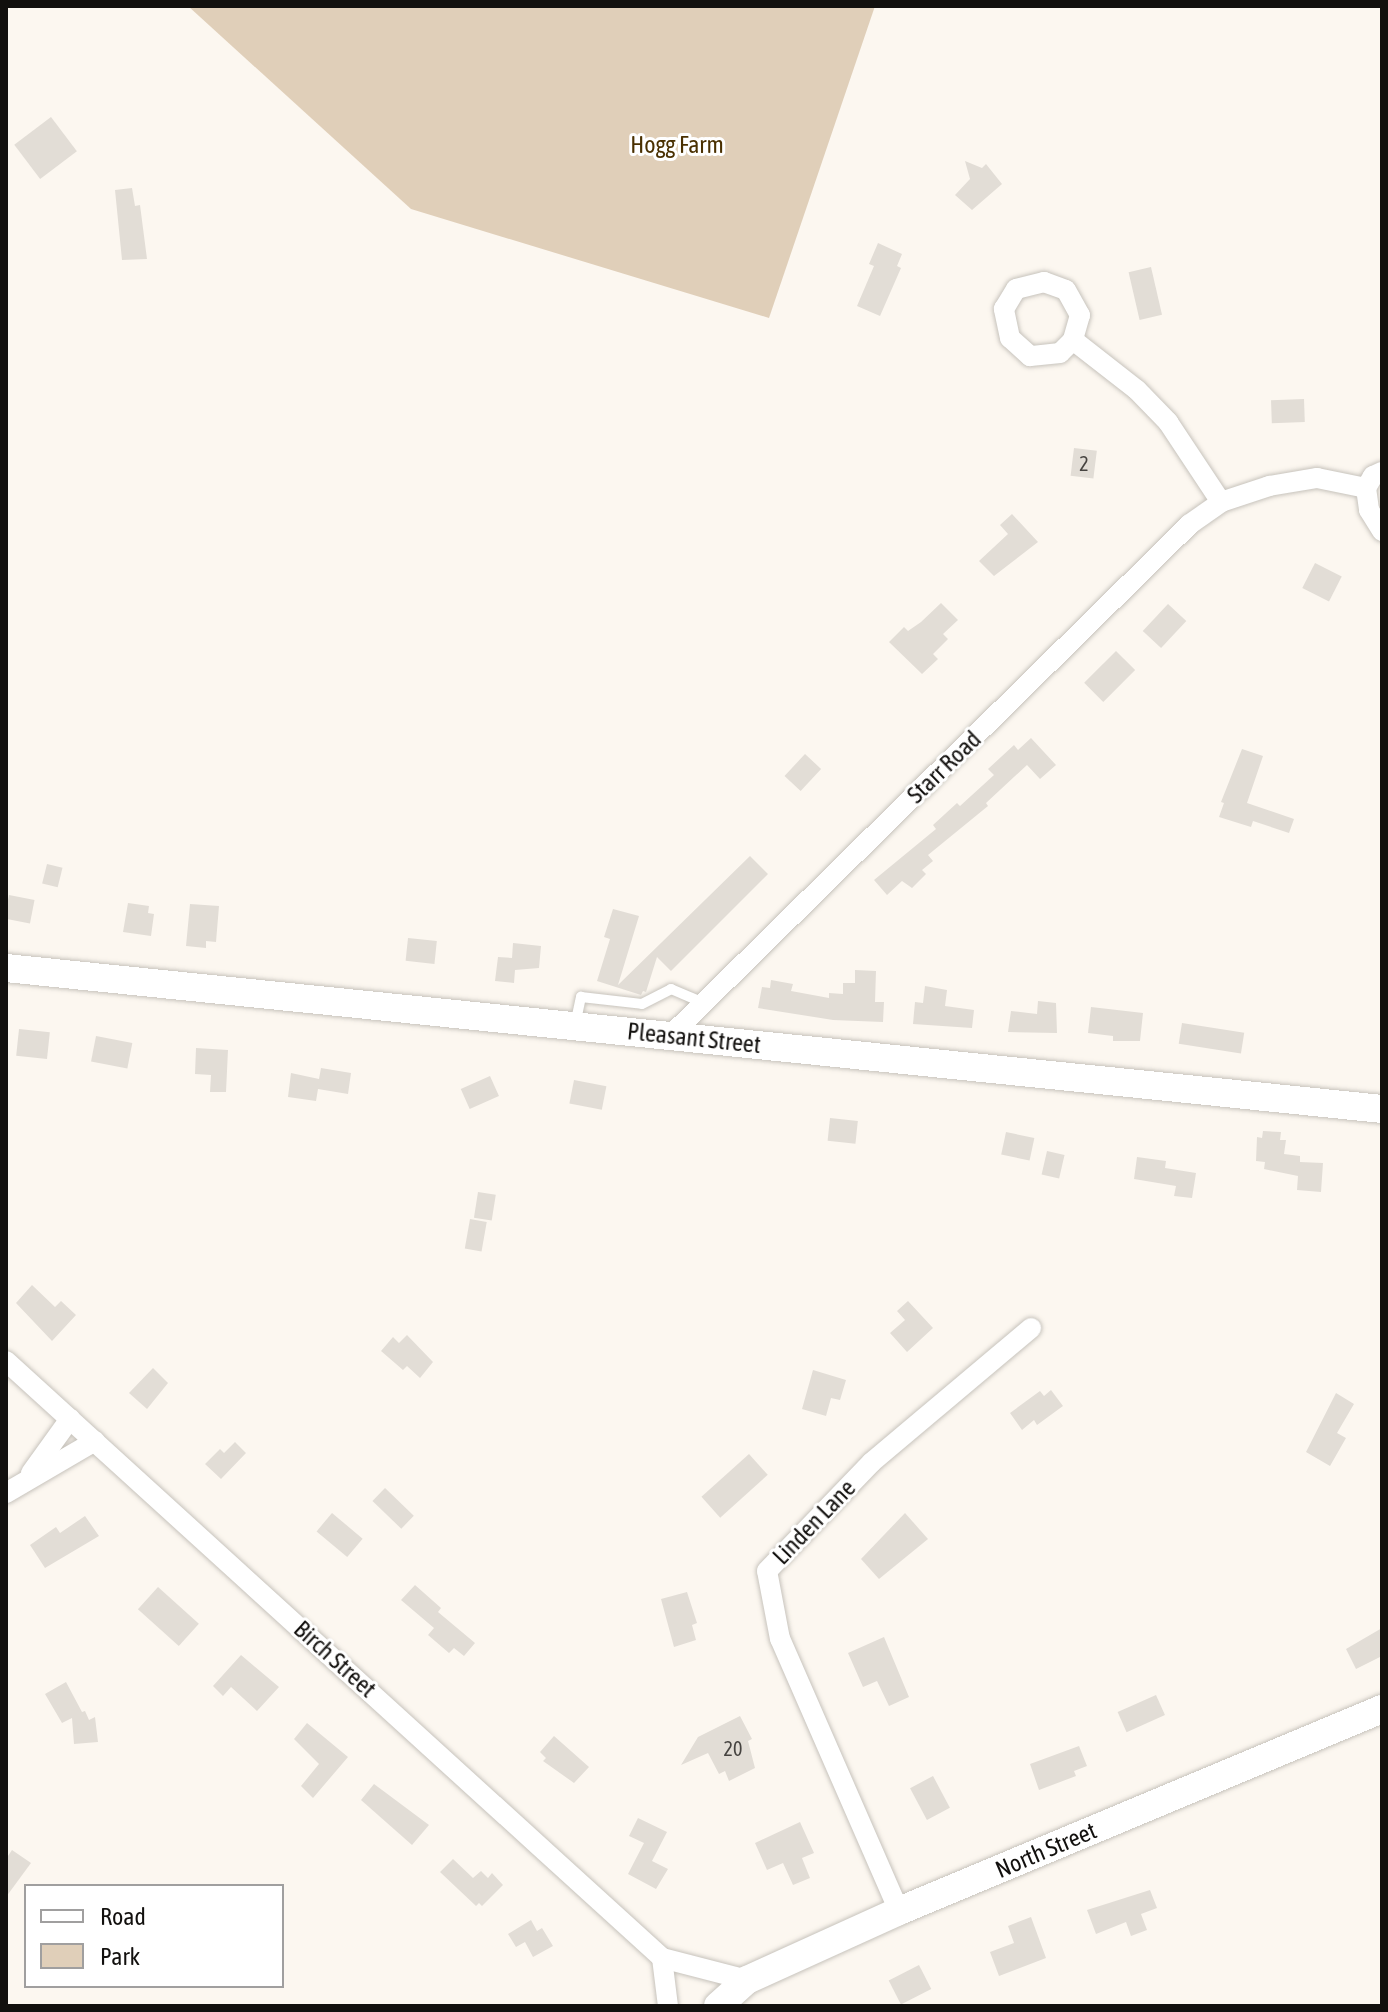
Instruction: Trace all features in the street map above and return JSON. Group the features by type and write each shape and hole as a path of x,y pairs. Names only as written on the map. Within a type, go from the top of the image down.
{"main road":[{"name":"Pleasant Street","path":"6,968 1382,1109"},
{"name":"North Street","path":"718,2006 747,1980 899,1911 1382,1709"}],"street":[{"path":"1073,340 1137,390 1168,422 1221,502"},
{"path":"1382,472 1373,476 1366,488 1369,510 1382,531"},
{"name":"Starr Road","path":"671,1035 1190,524 1221,502 1269,486 1317,478 1366,488"},
{"name":"Linden Lane","path":"899,1911 780,1639 767,1571 872,1462 1031,1328"},
{"name":"Birch Street","path":"6,1361 662,1958 747,1980"},
{"path":"29,1477 70,1419"},
{"path":"6,1493 95,1441"},
{"path":"662,1958 668,2006"}],"lane":[{"path":"575,1026 581,997 642,1004 671,989 704,1003"}],"green space":[{"name":"Hogg Farm","path":"188,6 875,6 769,318 411,209"}],"building":[{"path":"51,117 77,151 40,179 14,145"},
{"path":"965,161 982,168 986,164 1002,184 972,210 955,195 970,179"},
{"path":"132,188 135,206 140,205 147,259 122,260 115,190"},
{"path":"878,243 902,254 897,266 901,268 880,316 857,306 874,266 869,264"},
{"path":"1151,267 1162,315 1140,320 1129,272"},
{"path":"1304,399 1305,422 1272,423 1271,400"},
{"path":"1074,448 1097,451 1093,479 1071,476"},
{"path":"1012,514 1038,542 994,576 979,561 1008,534 1000,525"},
{"path":"1315,563 1342,577 1329,602 1302,588"},
{"path":"941,603 958,620 943,634 948,639 933,654 938,659 922,674 889,642 904,627 908,631 921,622"},
{"path":"1168,604 1186,621 1161,648 1143,631"},
{"path":"1116,651 1135,670 1103,702 1084,683"},
{"path":"1031,738 1056,765 1040,779 1027,765 986,803 988,806 928,855 933,861 922,870 926,874 912,888 902,881 887,895 874,880 936,829 933,825 957,803 960,806 994,775 988,769 1014,745 1018,750"},
{"path":"1242,749 1263,756 1247,803 1294,819 1289,833 1253,821 1251,827 1219,817 1224,803 1221,802"},
{"path":"805,754 821,769 801,791 785,776"},
{"path":"750,856 768,874 671,971 657,957 646,992 643,991 641,995 597,981 610,939 604,937 613,909 639,916 618,985"},
{"path":"47,864 63,868 58,887 42,883"},
{"path":"9,895 35,900 30,924 6,919"},
{"path":"128,903 149,906 148,913 154,914 151,936 123,932"},
{"path":"190,904 219,906 216,942 206,941 206,948 186,946"},
{"path":"408,938 437,941 434,964 406,961"},
{"path":"513,943 541,946 539,968 515,970 514,983 495,981 498,957 512,958"},
{"path":"855,970 876,971 875,1002 884,1002 883,1022 833,1020 758,1008 762,987 770,988 771,980 793,984 791,991 829,998 829,993 843,994 843,983 855,983"},
{"path":"925,986 947,990 945,1006 974,1010 972,1028 913,1024 915,1002 923,1003"},
{"path":"1038,1001 1056,1003 1057,1033 1008,1032 1011,1011 1037,1014"},
{"path":"1091,1007 1143,1013 1140,1041 1113,1041 1113,1036 1088,1033"},
{"path":"1182,1023 1244,1033 1241,1054 1179,1044"},
{"path":"19,1029 50,1032 47,1059 16,1056"},
{"path":"96,1036 132,1043 127,1069 91,1062"},
{"path":"196,1048 228,1050 226,1092 210,1092 211,1075 195,1074"},
{"path":"321,1068 351,1073 348,1094 318,1089 316,1101 288,1097 291,1073 319,1079"},
{"path":"490,1076 499,1096 470,1109 461,1089"},
{"path":"574,1080 606,1086 602,1110 569,1104"},
{"path":"830,1118 858,1121 855,1144 828,1141"},
{"path":"1263,1131 1281,1132 1280,1140 1286,1140 1284,1154 1300,1156 1300,1162 1323,1163 1321,1192 1297,1190 1298,1176 1264,1169 1265,1162 1256,1161 1257,1137 1262,1138"},
{"path":"1006,1132 1034,1138 1030,1161 1001,1154"},
{"path":"1047,1151 1065,1155 1059,1178 1042,1174"},
{"path":"1137,1157 1166,1161 1165,1168 1196,1173 1192,1198 1174,1196 1176,1186 1134,1179"},
{"path":"478,1192 496,1195 492,1220 474,1218"},
{"path":"470,1219 487,1222 482,1251 465,1249"},
{"path":"32,1285 55,1307 61,1301 76,1315 52,1341 16,1303"},
{"path":"908,1301 933,1328 907,1352 890,1333 905,1320 897,1311"},
{"path":"407,1335 433,1362 420,1378 407,1366 403,1370 381,1351 393,1337 399,1343"},
{"path":"153,1368 168,1383 147,1409 129,1393"},
{"path":"813,1370 846,1380 840,1400 831,1398 826,1416 802,1409"},
{"path":"1051,1390 1063,1406 1037,1425 1034,1420 1022,1430 1010,1413 1040,1391 1044,1396"},
{"path":"1336,1393 1354,1404 1337,1433 1346,1438 1330,1466 1306,1452"},
{"path":"235,1442 246,1453 221,1479 205,1464 220,1449 224,1453"},
{"path":"749,1454 768,1475 720,1518 701,1497"},
{"path":"385,1488 414,1516 401,1529 372,1501"},
{"path":"332,1513 363,1539 347,1557 317,1531"},
{"path":"905,1513 928,1539 879,1579 861,1559"},
{"path":"85,1516 99,1536 45,1568 30,1545 56,1527 60,1533"},
{"path":"415,1585 441,1608 438,1612 475,1643 464,1656 454,1648 449,1653 428,1635 434,1628 401,1600"},
{"path":"158,1587 199,1624 179,1646 138,1609"},
{"path":"687,1592 697,1623 692,1625 696,1640 674,1647 661,1599"},
{"path":"1382,1628 1382,1656 1356,1669 1346,1649"},
{"path":"884,1637 909,1697 889,1706 877,1681 863,1687 848,1653"},
{"path":"241,1655 279,1687 257,1711 231,1687 223,1696 213,1686"},
{"path":"66,1682 82,1712 85,1711 89,1720 95,1717 98,1742 74,1744 72,1718 62,1723 45,1694"},
{"path":"1156,1695 1165,1715 1127,1732 1118,1712"},
{"path":"740,1716 752,1739 748,1741 755,1768 729,1781 725,1771 719,1774 708,1753 681,1765 698,1737"},
{"path":"307,1723 348,1757 313,1798 301,1786 319,1764 294,1739"},
{"path":"554,1736 589,1767 574,1783 543,1761 546,1758 540,1752"},
{"path":"1079,1746 1087,1766 1074,1771 1076,1776 1039,1790 1030,1764"},
{"path":"933,1776 950,1808 927,1820 910,1788"},
{"path":"374,1784 429,1825 412,1845 361,1800"},
{"path":"638,1818 667,1832 652,1861 668,1869 656,1889 628,1874 644,1843 629,1836"},
{"path":"800,1822 814,1853 802,1858 810,1878 793,1885 783,1863 767,1870 755,1843"},
{"path":"12,1850 31,1863 6,1897 6,1859"},
{"path":"453,1859 473,1878 481,1871 488,1878 492,1873 503,1885 482,1906 479,1903 476,1906 440,1872"},
{"path":"1150,1890 1157,1908 1141,1914 1147,1930 1131,1936 1126,1922 1096,1934 1087,1910"},
{"path":"1031,1917 1046,1958 999,1976 990,1952 1014,1943 1008,1926"},
{"path":"531,1920 537,1931 542,1928 553,1946 533,1957 525,1942 516,1947 508,1934"},
{"path":"919,1965 931,1989 901,2004 889,1980"}]}
